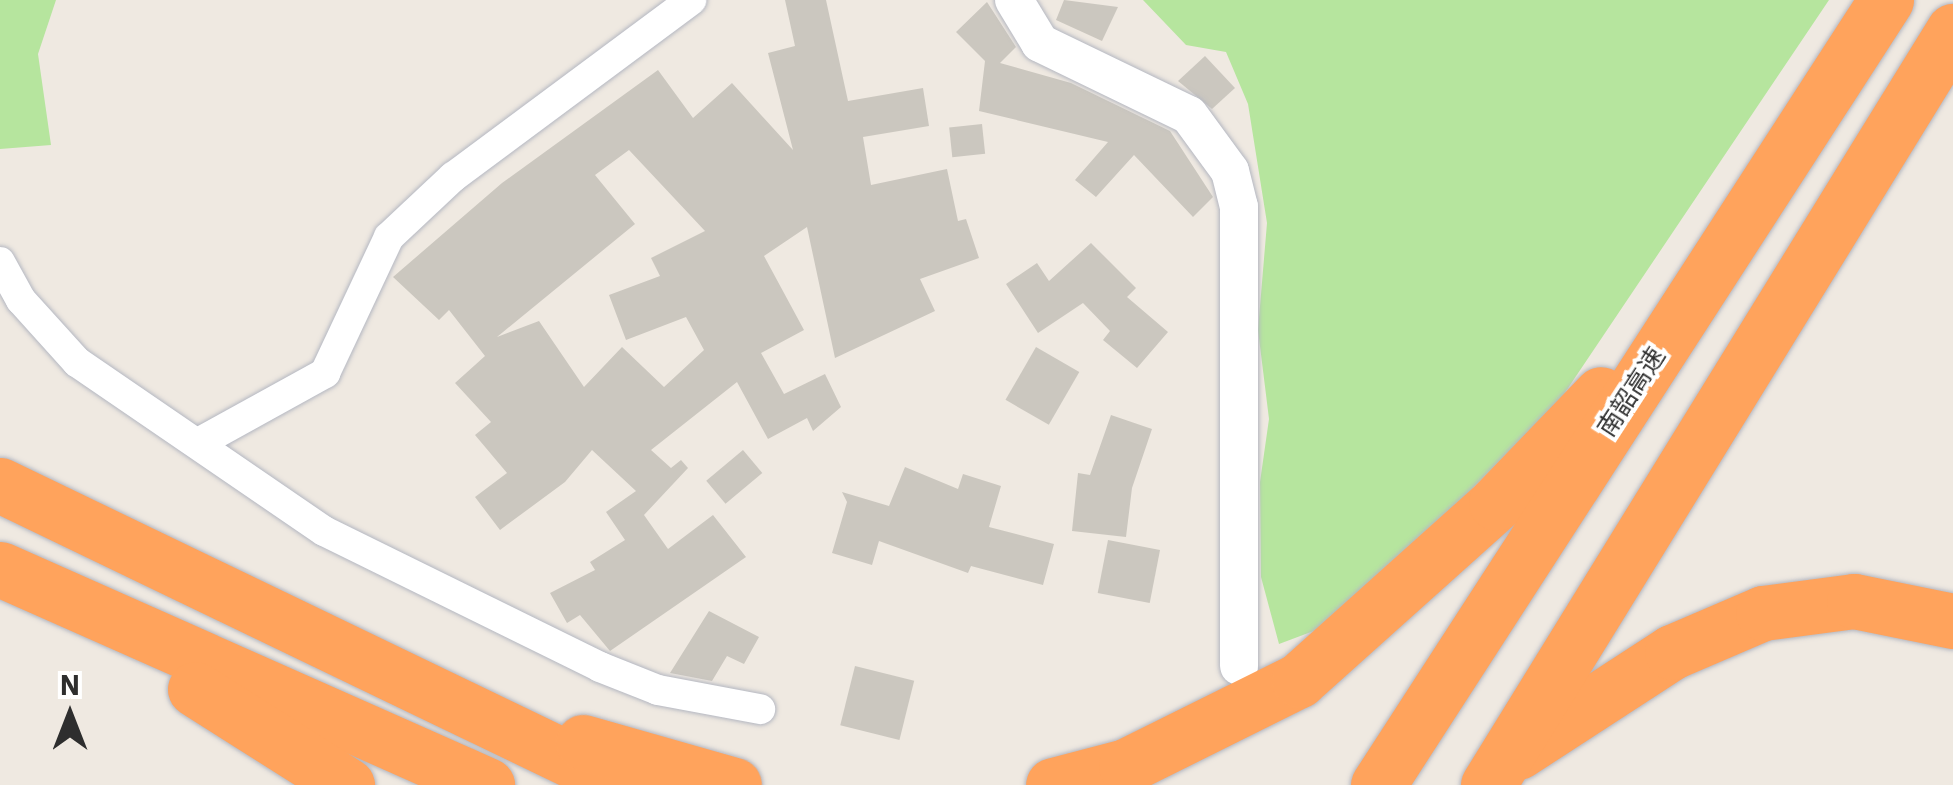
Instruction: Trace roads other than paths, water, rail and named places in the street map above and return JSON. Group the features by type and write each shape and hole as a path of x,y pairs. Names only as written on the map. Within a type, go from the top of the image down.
{"highway":[{"name":"南韶高速","path":"1378,785 1886,0"},
{"path":"1495,774 1953,31"},
{"path":"1053,785 1126,766 1299,680 1496,503 1686,306"},
{"path":"0,484 402,685 623,785"},
{"path":"0,569 347,785"},
{"path":"53,599 487,785"},
{"path":"1495,774 1672,652 1763,612 1854,600 1953,621"},
{"path":"402,685 734,785"}],"street":[{"path":"202,440 325,373 388,237 454,177 690,0"},
{"path":"1014,0 1040,42 1189,115 1230,172 1239,206 1239,666"},
{"path":"0,262 21,300 77,362 202,440 324,531 409,576 658,690 760,709"}]}
